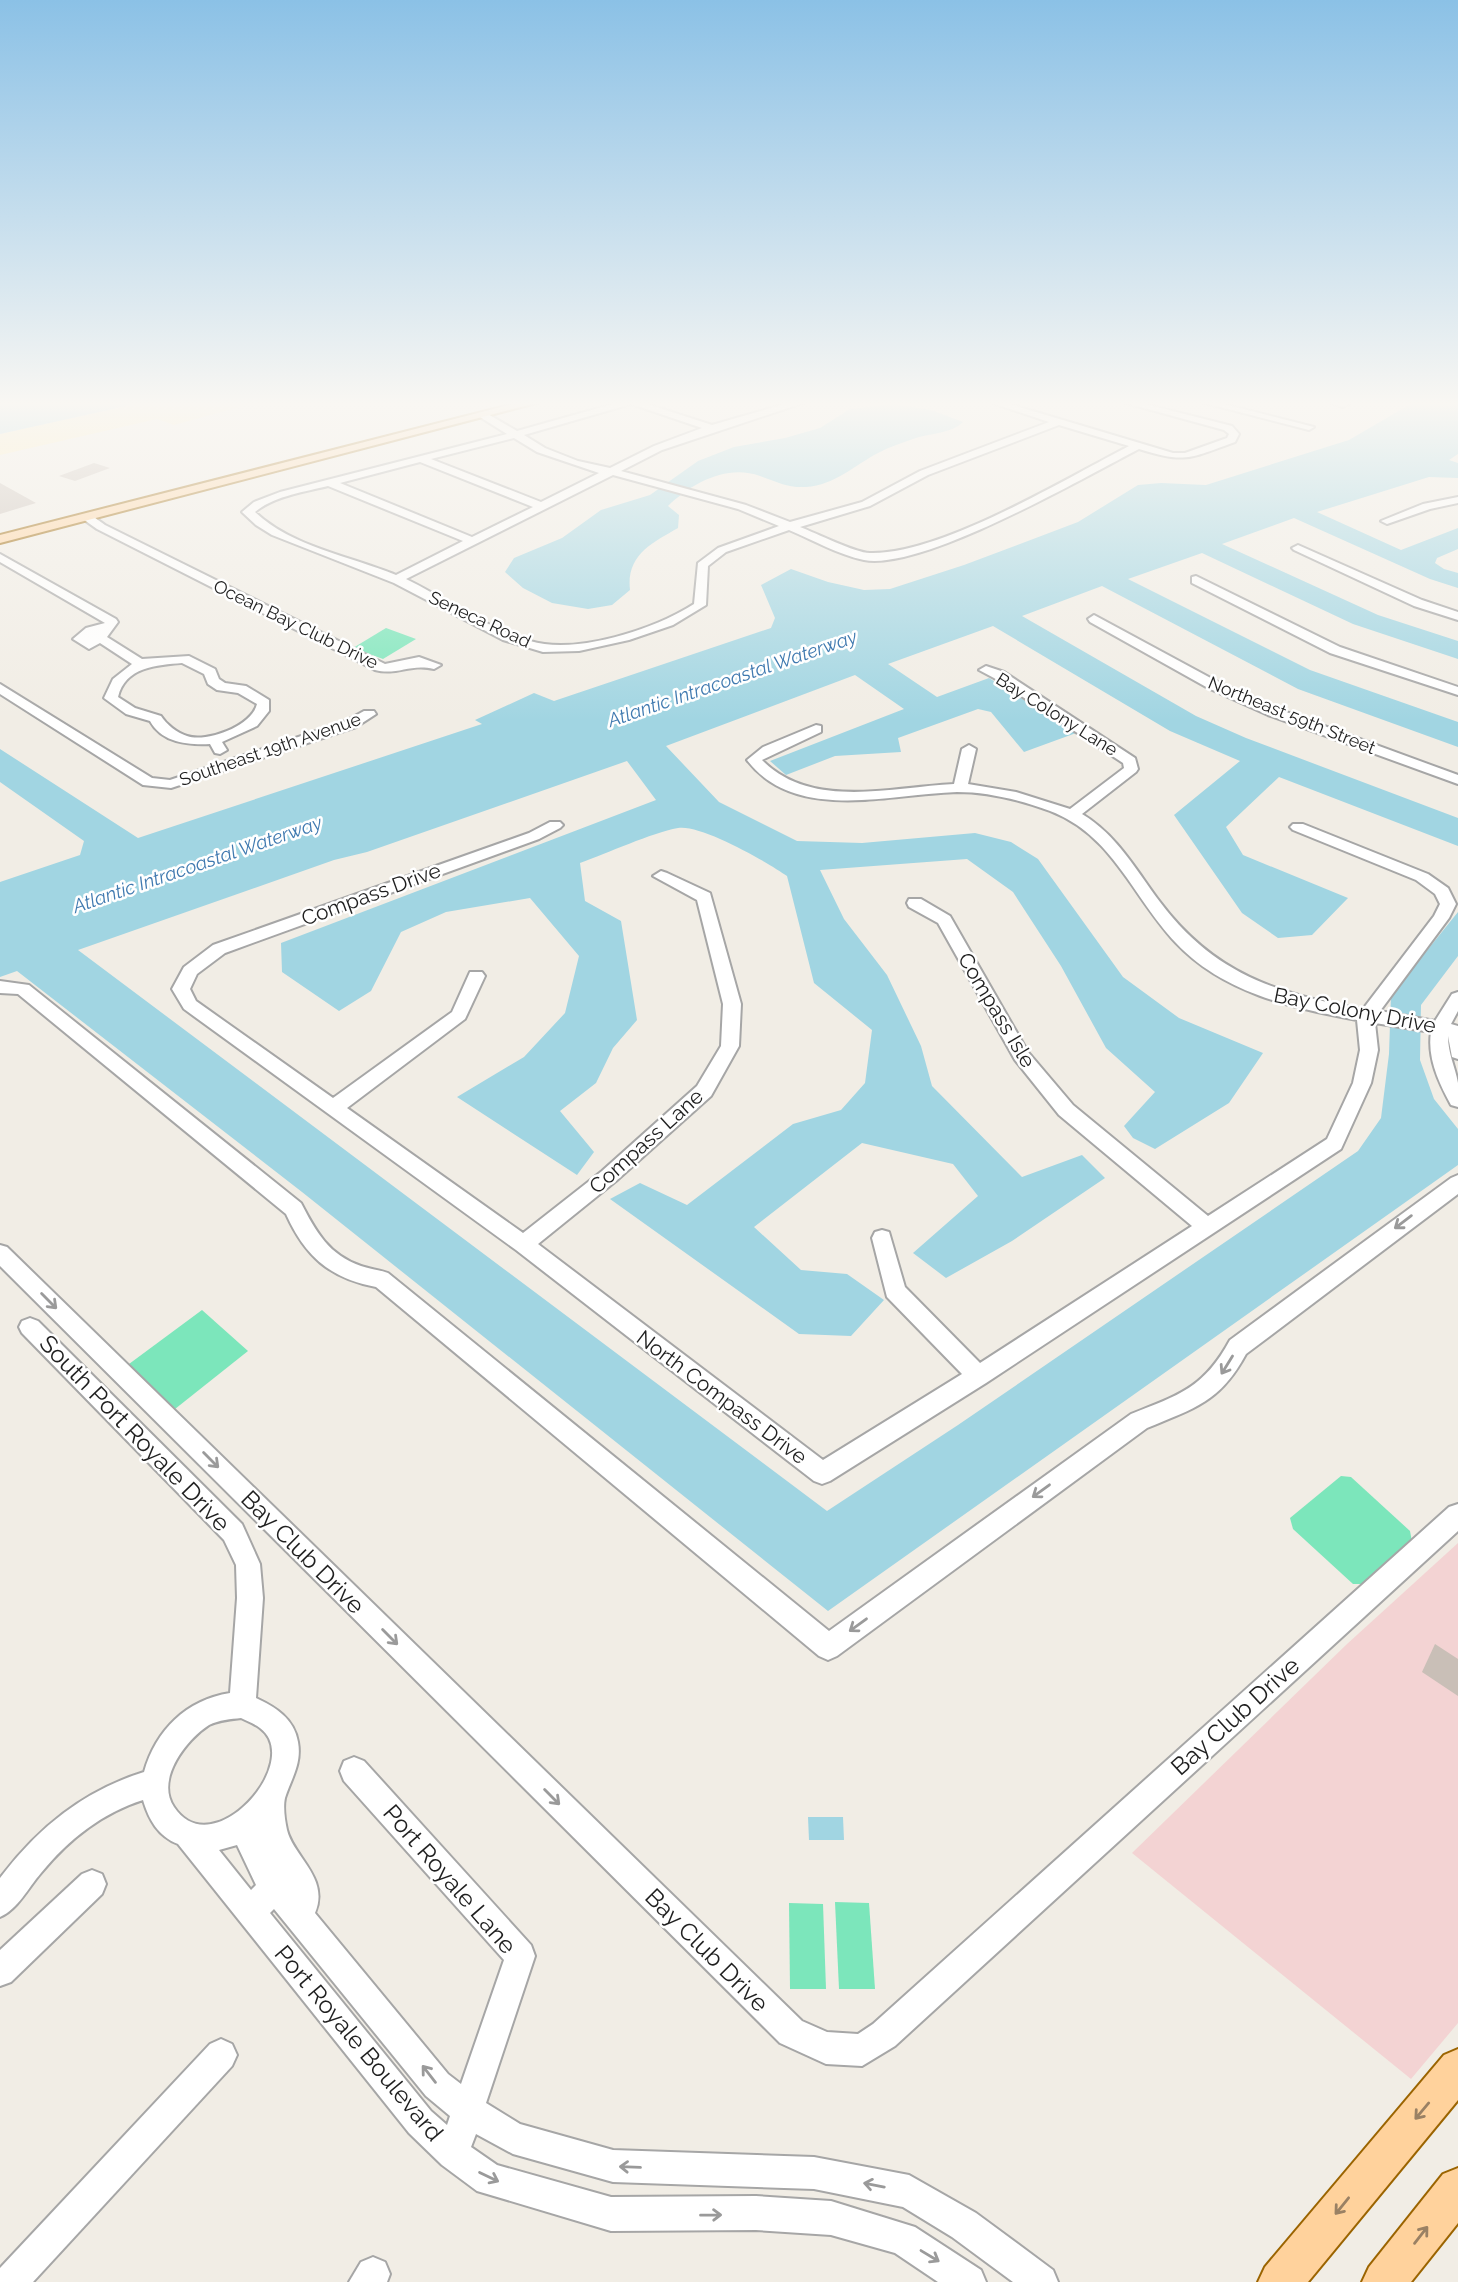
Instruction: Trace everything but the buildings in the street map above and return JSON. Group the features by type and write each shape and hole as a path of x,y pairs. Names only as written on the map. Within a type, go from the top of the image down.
{"main road":[{"path":"0,540 120,508"},
{"path":"1280,2282 1458,2069"},
{"path":"1384,2282 1458,2189"}],"street":[{"path":"252,508 248,512 266,527 314,550 397,579"},
{"path":"393,508 473,541"},
{"name":"Seneca Road","path":"397,579 536,508"},
{"path":"740,508 790,526 847,551 866,557 885,557 986,522 1013,508"},
{"path":"790,526 850,508"},
{"path":"1387,521 1420,508"},
{"name":"Ocean Bay Club Drive","path":"87,517 101,527 380,667 394,667 419,660 435,665"},
{"name":"Seneca Road","path":"397,579 517,641 543,648 580,647 616,639 686,617 700,606 702,565 722,550 790,526"},
{"path":"1298,548 1418,603 1458,616"},
{"path":"0,557 112,622 94,642"},
{"path":"1196,580 1335,650 1458,691"},
{"name":"Northeast 59th Street","path":"1094,619 1213,685 1273,712 1458,780"},
{"path":"109,627 82,634 79,639 94,642 140,663 184,659 210,672 213,681 222,687 241,689 264,703 264,713 256,722 214,740 186,741 159,725 156,719 131,711 111,698 111,690 118,680 132,674 140,663"},
{"name":"Bay Colony Lane","path":"986,670 999,675 1130,761 1131,769 1073,814"},
{"name":"Southeast 19th Avenue","path":"0,688 148,782 171,784 351,724 369,714"},
{"name":"Bay Colony Drive","path":"816,729 763,751 754,760 762,772 784,784 841,797 961,788 1018,797 1073,814 1104,837 1177,938 1215,967 1262,992 1376,1018 1433,1026 1458,1034"},
{"path":"214,740 231,765"},
{"path":"961,788 969,749"},
{"name":"Compass Drive","path":"191,971 219,949 534,836 555,825"},
{"path":"1298,827 1422,877 1442,891 1448,904 1376,1018"},
{"name":"Compass Lane","path":"523,1244 609,1176 704,1091 730,1046 732,1004 704,897 661,876"},
{"name":"Compass Isle","path":"915,904 944,920 1021,1056 1066,1110 1207,1227"},
{"name":"North Compass Drive","path":"191,971 181,989 190,1005 523,1244 822,1473 978,1376 1334,1144 1362,1083 1376,1018"},
{"path":"333,1108 459,1016 476,976"},
{"path":"0,987 23,989 295,1209 310,1241 342,1267 361,1278 381,1279 828,1647 1139,1421 1191,1400 1224,1373 1238,1347 1458,1183"},
{"path":"1458,998 1433,1026 1439,1057 1458,1100"},
{"path":"1458,1034 1458,1053"},
{"path":"882,1238 895,1291 978,1376"},
{"name":"Bay Club Drive","path":"0,1252 791,2032 827,2048 862,2050 884,2035 1458,1515"},
{"name":"South Port Royale Drive","path":"30,1327 233,1532 248,1564 250,1598 242,1705"},
{"path":"242,1705 266,1714 281,1734 285,1746 284,1768 257,1815 212,1838 188,1835 170,1825 156,1798 156,1782 165,1751 186,1725 214,1709 242,1705"},
{"name":"Port Royale Lane","path":"354,1771 520,1956 453,2154"},
{"path":"0,1902 32,1858 63,1829 113,1795 156,1782"},
{"name":"Port Royale Boulevard","path":"257,1815 267,1877 437,2085 468,2111 513,2138 613,2166 814,2173 909,2192 964,2225 1041,2282"},
{"name":"Port Royale Boulevard","path":"257,1815 268,1856 304,1905 317,1936"},
{"name":"Port Royale Boulevard","path":"188,1835 420,2122 453,2154 489,2179 611,2214 756,2213 831,2217 902,2239 969,2282"},
{"path":"0,1971 92,1884"},
{"path":"250,1913 275,1886"},
{"path":"10,2282 221,2055"}],"shaded area":[{"path":"1458,1543 1458,2023 1411,2079 1132,1853 1347,1644"}],"green space":[{"path":"386,628 416,639 383,659 353,648"},
{"path":"202,1310 248,1351 175,1409 129,1364"},
{"path":"1341,1476 1351,1477 1410,1531 1412,1542 1362,1584 1353,1584 1293,1529 1290,1518"},
{"path":"835,1902 869,1903 875,1989 839,1989"},
{"path":"789,1903 823,1904 826,1989 790,1989"}],"water":[{"path":"671,508 679,515 678,528 650,545 637,559 632,568 630,590 612,605 588,609 552,603 523,588 505,572 514,558 562,538 601,510"},
{"name":"Atlantic Intracoastal Waterway","path":"1100,508 1328,508 1317,512 1401,550 1458,528 1458,549 1437,558 1435,563 1458,573 1458,588 1430,579 1294,518 1222,544 1378,615 1458,641 1458,659 1353,624 1202,553 1128,579 1310,670 1458,722 1458,747 1298,689 1102,586 1022,616 1196,716 1246,738 1458,818 1458,846 1279,777 1226,827 1243,855 1348,898 1312,935 1278,938 1242,913 1174,815 1240,761 1170,731 993,626 888,664 937,697 989,678 1076,733 1024,752 991,712 978,709 898,738 901,752 835,756 786,775 770,761 904,709 855,675 666,746 719,802 797,841 862,843 975,833 1011,842 1038,859 1123,977 1179,1018 1263,1053 1229,1103 1155,1149 1133,1138 1124,1126 1155,1092 1106,1048 1061,966 1013,892 967,859 820,870 844,919 887,975 921,1046 932,1086 1022,1177 1082,1155 1105,1178 1012,1241 946,1278 913,1253 978,1196 953,1164 862,1143 754,1227 801,1270 847,1274 884,1300 851,1336 799,1334 610,1199 640,1183 687,1205 793,1124 841,1110 865,1083 872,1030 814,983 787,876 778,870 734,845 688,828 655,834 580,863 585,901 621,921 637,1020 613,1048 596,1083 560,1111 594,1152 577,1175 457,1097 524,1057 565,1013 579,956 530,898 446,912 401,932 371,991 339,1011 282,972 281,943 656,800 627,761 78,950 827,1511 958,1425 1358,1151 1381,1118 1389,1054 1391,995 1458,912 1458,956 1421,1005 1420,1060 1434,1099 1458,1129 1458,1165 828,1611 302,1192 17,971 0,977 0,882 80,855 84,841 0,782 0,749 138,838 482,724 475,720 534,693 554,701 771,628 775,618 761,585 791,569 828,582 864,590 890,589 964,565 1078,522"},
{"path":"808,1817 843,1817 844,1840 809,1840"}]}
